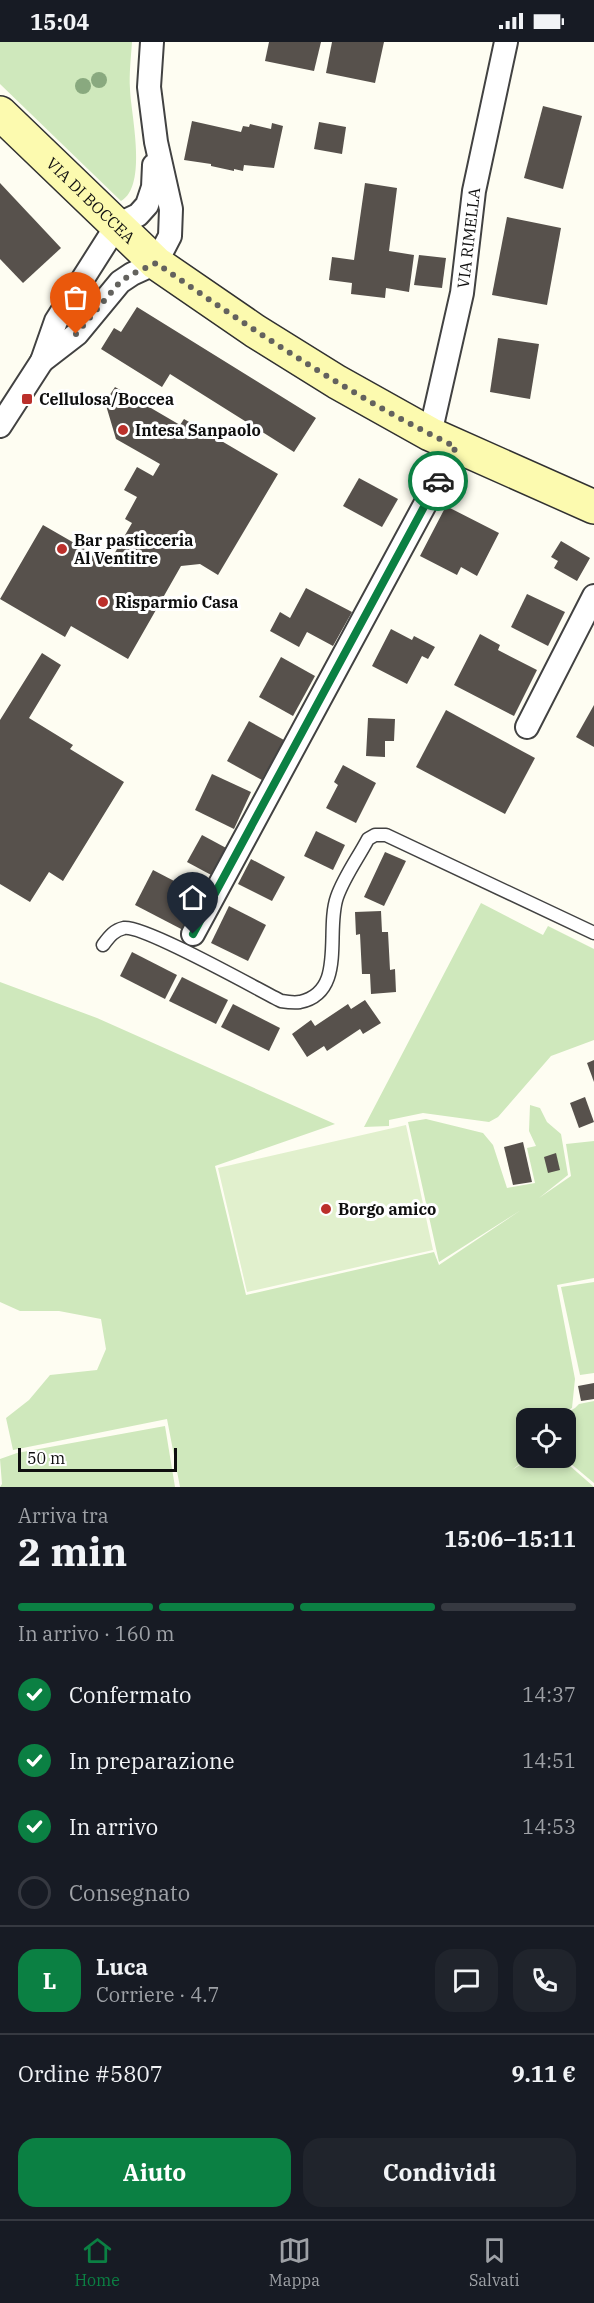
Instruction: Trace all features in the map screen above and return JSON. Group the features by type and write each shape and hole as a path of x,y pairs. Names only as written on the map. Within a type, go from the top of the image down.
{"main road":[{"name":"VIA DI BOCCEA","path":"0,113 156,263 299,359 443,440 594,507"}],"street":[{"path":"42,361 76,334 120,282 156,263 169,241 172,219 156,142 149,87 152,42"},
{"name":"VIA RIMELLA","path":"193,934 443,440 474,191 506,42"},
{"path":"0,426 42,361 56,321 117,225 138,215 150,200 156,142"},
{"path":"527,727 594,596"}],"lane":[{"path":"103,945 115,930 127,927 164,941 281,1001 300,1002 319,993 329,979 333,918 337,897 368,840 375,835 386,835 594,933"}],"green space":[{"path":"0,42 132,42 130,83 136,166 134,181 129,193 121,201 0,84"},
{"path":"481,903 543,935 548,926 594,949 594,1040 551,1056 498,1117 489,1122 423,1113 389,1120 389,1126 364,1127"},
{"path":"0,982 97,1018 335,1124 215,1166 246,1295 434,1252 439,1265 521,1210 439,1262 408,1122 426,1119 483,1133 493,1145 507,1188 535,1183 527,1148 536,1146 529,1131 530,1105 540,1108 547,1122 561,1134 568,1175 539,1198 571,1176 566,1144 594,1141 594,1278 557,1285 575,1379 572,1408 516,1408 516,1467 512,1470 516,1467 572,1468 594,1487 180,1487 167,1419 13,1450 6,1418 29,1400 50,1375 97,1370 106,1349 101,1319 59,1311 20,1311 0,1302"},
{"name":"Borgo amico","path":"406,1125 433,1250 247,1292 218,1168"},
{"path":"594,1282 594,1373 580,1375 561,1287"},
{"path":"594,1401 594,1483 576,1468 575,1408 579,1404"},
{"path":"165,1426 175,1487 0,1487 2,1484 0,1459 17,1453"}],"building":[{"path":"269,42 321,42 314,71 265,61"},
{"path":"332,42 384,42 375,83 326,73"},
{"path":"543,106 582,116 563,189 524,178"},
{"path":"192,121 241,132 243,126 249,127 250,124 271,129 272,123 283,126 274,168 244,165 243,171 234,169 234,171 211,166 211,164 184,160"},
{"path":"319,122 346,127 342,154 314,149"},
{"path":"0,183 61,248 23,283 0,259"},
{"path":"365,183 397,188 389,251 414,255 409,292 386,288 385,298 351,294 352,283 329,280 332,257 354,260"},
{"path":"507,217 561,228 547,305 492,295"},
{"path":"419,255 446,258 442,288 414,285"},
{"path":"137,307 316,418 294,452 170,374 162,387 101,349 114,328 121,332"},
{"path":"498,338 539,344 530,399 490,392"},
{"path":"115,387 180,425 184,419 278,474 218,575 200,564 181,566 128,659 71,626 65,637 0,599 43,525 109,563 132,523 125,519 137,497 124,490 137,467 153,476 160,464 116,439 105,402"},
{"path":"359,478 398,499 382,527 343,506"},
{"path":"446,506 499,533 477,576 461,567 457,575 420,556"},
{"path":"561,541 590,558 577,581 554,568 558,561 551,557"},
{"path":"306,588 352,612 333,646 307,632 299,647 270,631 280,612 290,618"},
{"path":"527,594 565,612 548,646 511,627"},
{"path":"391,629 412,640 414,636 435,647 428,659 422,656 407,684 372,666"},
{"path":"480,634 500,645 498,650 537,670 514,716 454,685"},
{"path":"42,653 61,665 29,718 73,745 70,749 124,782 63,881 49,872 30,902 0,884 0,720"},
{"path":"281,657 315,676 293,716 259,697"},
{"path":"594,705 594,747 576,737"},
{"path":"446,710 535,758 505,814 416,767"},
{"path":"368,718 395,719 394,741 385,741 385,757 366,756"},
{"path":"249,721 284,740 262,780 227,761"},
{"path":"343,765 376,783 356,823 326,808 338,785 334,782"},
{"path":"212,774 251,792 234,829 195,810"},
{"path":"316,831 345,845 333,870 304,856"},
{"path":"202,835 228,849 213,876 187,862"},
{"path":"385,852 406,861 384,906 364,897"},
{"path":"251,859 285,877 272,901 238,884"},
{"path":"153,870 203,896 185,931 135,905"},
{"path":"229,906 266,925 248,961 211,943"},
{"path":"381,911 382,932 388,932 390,970 395,969 396,992 371,994 370,974 362,974 360,934 356,935 355,912"},
{"path":"132,952 177,975 165,999 120,976"},
{"path":"182,977 228,1000 216,1024 169,1001"},
{"path":"365,1000 381,1023 363,1034 360,1029 327,1051 324,1046 307,1057 292,1034 311,1020 315,1026 348,1004 351,1009"},
{"path":"233,1004 280,1028 269,1051 221,1027"},
{"path":"594,1060 594,1082 587,1063"},
{"path":"585,1097 594,1122 579,1128 570,1103"},
{"path":"523,1142 532,1182 513,1185 504,1147"},
{"path":"556,1153 560,1170 548,1173 544,1157"},
{"path":"594,1383 594,1399 581,1401 578,1386"}],"way so far":[{"path":"76,334 120,282 156,263 299,359 374,404 456,447 438,481"}],"place":[{"name":"Cellulosa/Boccea","path":"27,399"},
{"name":"Intesa Sanpaolo","path":"123,430"},
{"name":"Bar pasticceria Al Ventitre","path":"62,549"},
{"name":"Risparmio Casa","path":"103,602"},
{"name":"Borgo amico","path":"326,1209"}],"route":[{"path":"193,934 438,481"}]}
